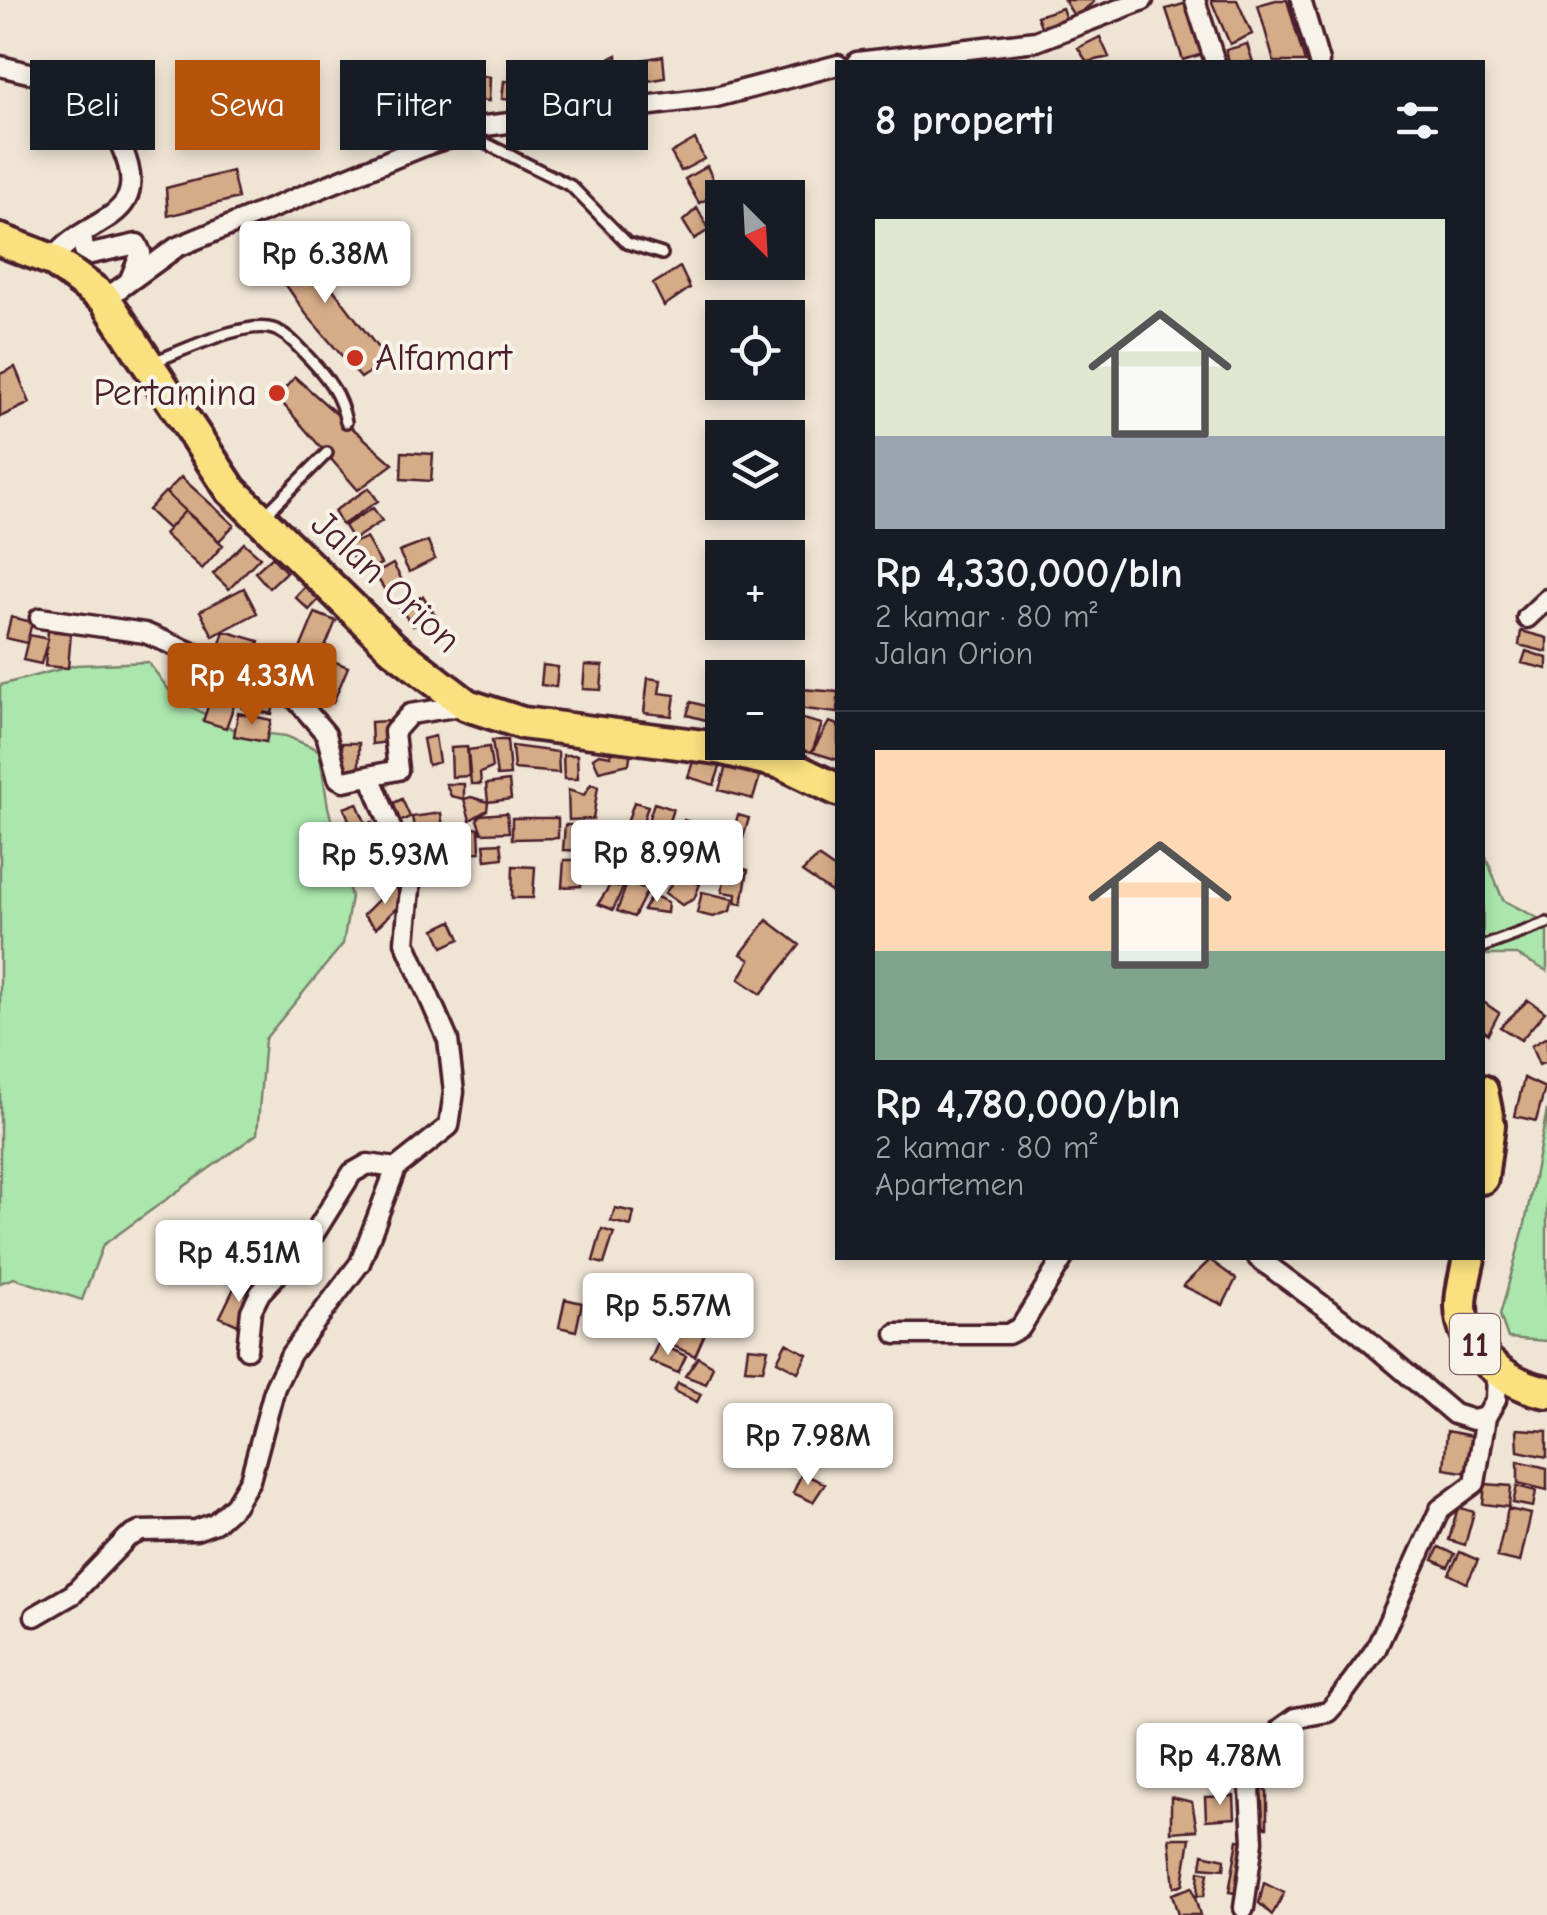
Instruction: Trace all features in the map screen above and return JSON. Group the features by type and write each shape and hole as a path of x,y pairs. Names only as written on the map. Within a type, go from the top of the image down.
{"highway":[{"name":"Jalan Orion","path":"0,240 52,260 105,299 219,474 260,520 417,670 467,705 522,723 718,748 782,763 835,789"},
{"path":"1485,1106 1489,1125 1485,1155"},
{"name":"11","path":"1469,1260 1462,1316 1482,1354 1497,1371 1547,1392"}],"street":[{"path":"908,59 992,56 1143,0"},
{"path":"1195,0 1214,60"},
{"path":"1301,0 1318,60"},
{"path":"0,66 82,91 96,99 109,118 130,167 132,188 117,212 82,234 52,260"},
{"path":"486,126 716,97 835,66"},
{"path":"105,299 177,248 417,150"},
{"path":"82,234 84,250 91,254 137,244 141,253 130,279"},
{"path":"1527,618 1547,600"},
{"path":"40,618 145,632 232,669 283,684 326,734 338,778 371,778 398,770 394,732 410,714 467,705"},
{"path":"35,1616 73,1594 127,1538 141,1531 196,1530 215,1523 235,1505 250,1480 275,1387 290,1354 360,1263 396,1168 449,1126 454,1092 448,1040 405,942 411,878 371,778"},
{"path":"247,1349 250,1311 260,1293 312,1237 352,1173 368,1164 396,1168"},
{"path":"896,1334 1008,1334 1021,1327 1062,1260"},
{"path":"1261,1260 1357,1331 1454,1414 1473,1420 1486,1416"},
{"path":"1244,1908 1254,1841 1250,1788 1281,1728 1294,1718 1328,1712 1376,1648 1440,1510 1474,1483 1486,1416 1496,1400 1497,1371"}],"lane":[{"path":"486,143 571,186 627,243 662,254"},
{"path":"148,364 252,326 274,329 290,338 326,376 341,396 346,422"},
{"path":"260,520 327,453"},
{"path":"1485,946 1547,924"}],"green space":[{"path":"148,662 175,698 235,730 286,736 319,750 328,807 351,897 343,944 265,1039 257,1134 103,1245 82,1300 14,1278 0,1283 0,685 76,665"},
{"path":"1485,855 1503,900 1547,923 1547,971 1517,955 1485,955"},
{"path":"1547,1110 1547,1341 1508,1338 1500,1315 1525,1224"}],"building":[{"path":"1064,0 1093,0 1094,2 1075,17"},
{"path":"1211,0 1237,0 1252,34 1230,44"},
{"path":"1287,0 1304,60 1273,60 1258,5"},
{"path":"1187,3 1203,54 1183,60 1166,9"},
{"path":"1062,8 1067,22 1043,31 1037,16"},
{"path":"1100,37 1109,57 1086,60 1078,48"},
{"path":"1247,44 1252,60 1228,60 1226,50"},
{"path":"663,56 665,78 648,81 648,60 641,60"},
{"path":"486,76 490,77 489,101 486,101"},
{"path":"695,139 704,159 681,171 671,153"},
{"path":"707,166 713,180 705,180 705,200 699,203 685,179"},
{"path":"232,171 238,198 168,216 166,188"},
{"path":"697,208 705,223 705,232 694,239 683,221"},
{"path":"292,235 387,360 361,378 306,314 275,269 272,239"},
{"path":"680,267 690,288 664,306 653,284"},
{"path":"15,367 30,403 0,417 0,374"},
{"path":"295,377 393,464 358,490 277,397"},
{"path":"402,452 433,454 431,481 401,479"},
{"path":"181,477 234,525 219,541 166,493"},
{"path":"369,488 378,501 342,525 334,511"},
{"path":"165,492 185,511 168,529 148,510"},
{"path":"373,508 382,521 353,540 344,526"},
{"path":"185,511 223,545 202,569 164,534"},
{"path":"366,538 381,564 360,574 347,545"},
{"path":"428,541 435,559 409,572 399,552"},
{"path":"244,543 260,557 229,589 213,574"},
{"path":"272,557 286,572 269,588 255,572"},
{"path":"393,564 403,582 386,592 375,574"},
{"path":"308,583 322,596 309,610 295,597"},
{"path":"244,588 257,613 213,636 200,611"},
{"path":"423,596 435,615 413,626 399,607"},
{"path":"315,613 336,621 321,657 300,649"},
{"path":"11,617 32,622 27,643 6,638"},
{"path":"48,631 71,633 68,668 45,666"},
{"path":"224,631 259,641 251,669 215,659"},
{"path":"1521,631 1547,638 1547,652 1519,645"},
{"path":"29,635 48,639 41,664 23,660"},
{"path":"1526,651 1547,658 1547,669 1522,663"},
{"path":"284,652 284,665 262,666 262,653"},
{"path":"328,659 348,667 333,703 313,695"},
{"path":"543,665 558,667 556,687 541,685"},
{"path":"585,665 603,666 601,690 583,689"},
{"path":"648,678 661,680 659,693 675,695 672,716 644,713"},
{"path":"216,683 239,691 226,728 203,721"},
{"path":"247,689 276,695 272,714 242,708"},
{"path":"805,689 835,692 835,713 805,709"},
{"path":"691,702 705,706 705,720 687,715"},
{"path":"238,713 271,720 266,742 234,736"},
{"path":"805,720 822,724 812,752 805,750"},
{"path":"387,721 389,742 372,744 371,722"},
{"path":"829,722 835,724 835,759 812,752"},
{"path":"435,736 439,762 428,765 423,739"},
{"path":"492,740 507,740 510,775 497,776"},
{"path":"342,743 359,743 359,772 342,772"},
{"path":"512,746 558,752 559,773 514,769"},
{"path":"467,747 469,776 452,777 451,748"},
{"path":"489,747 492,768 480,773 481,784 471,784 468,750"},
{"path":"610,747 631,748 629,764 599,771 593,758 599,754 611,756"},
{"path":"563,755 577,755 578,779 564,779"},
{"path":"695,755 721,764 714,785 688,777"},
{"path":"726,766 760,776 753,799 719,790"},
{"path":"509,781 511,799 488,802 486,784"},
{"path":"446,784 464,784 464,799 451,796"},
{"path":"591,784 598,786 593,819 569,820 568,790 584,795"},
{"path":"402,799 410,817 393,825 385,807"},
{"path":"464,799 488,802 487,810 470,820"},
{"path":"634,802 648,806 639,834 625,829"},
{"path":"357,803 365,822 352,827 344,808"},
{"path":"654,803 673,809 660,848 641,842"},
{"path":"441,813 443,828 415,832 412,817"},
{"path":"507,813 509,832 482,833 477,820 480,815"},
{"path":"738,815 749,818 743,838 732,835"},
{"path":"512,818 558,818 558,838 512,839"},
{"path":"684,820 700,825 690,853 674,848"},
{"path":"372,822 384,844 366,853 355,831"},
{"path":"565,825 591,825 590,851 563,850"},
{"path":"479,828 480,852 459,853 457,830"},
{"path":"598,832 634,842 628,859 593,851"},
{"path":"704,835 725,845 722,876 692,862"},
{"path":"501,843 503,858 486,860 484,844"},
{"path":"729,847 742,849 739,868 748,870 742,904 735,903 736,894 722,892"},
{"path":"818,857 835,869 831,892 802,872"},
{"path":"564,860 585,860 581,886 562,887"},
{"path":"613,860 650,864 648,884 605,879 611,873"},
{"path":"513,866 535,867 533,898 512,898"},
{"path":"678,876 700,884 694,899 682,905 665,893"},
{"path":"627,883 648,889 634,917 617,911"},
{"path":"393,885 406,899 376,928 363,915"},
{"path":"610,885 623,887 613,910 598,904"},
{"path":"702,892 733,899 730,911 713,917 697,913"},
{"path":"652,895 668,902 667,913 643,910"},
{"path":"767,920 800,945 761,994 739,979 750,960 741,954"},
{"path":"452,921 460,939 443,947 435,929"},
{"path":"1528,1000 1545,1012 1521,1040 1500,1027"},
{"path":"1485,1003 1499,1013 1488,1034 1485,1032"},
{"path":"1547,1037 1547,1062 1539,1065 1531,1046"},
{"path":"1524,1078 1545,1088 1536,1121 1515,1116"},
{"path":"615,1208 634,1212 631,1226 611,1221"},
{"path":"602,1229 614,1233 604,1264 593,1261"},
{"path":"1210,1260 1236,1279 1223,1305 1183,1286"},
{"path":"236,1284 257,1293 242,1327 220,1317"},
{"path":"625,1290 647,1297 640,1316 618,1308"},
{"path":"565,1299 582,1303 576,1331 559,1327"},
{"path":"674,1316 706,1331 695,1356 663,1341"},
{"path":"658,1343 686,1356 678,1373 650,1361"},
{"path":"786,1343 807,1354 798,1372 777,1361"},
{"path":"748,1347 768,1349 763,1370 745,1369"},
{"path":"698,1357 713,1366 706,1384 685,1376"},
{"path":"678,1383 701,1394 697,1402 674,1391"},
{"path":"809,1418 829,1435 819,1443 793,1432"},
{"path":"1517,1429 1547,1431 1547,1457 1518,1451"},
{"path":"1447,1431 1482,1438 1475,1474 1444,1469"},
{"path":"1518,1461 1547,1468 1547,1490 1518,1483"},
{"path":"802,1473 825,1484 813,1502 793,1493"},
{"path":"1485,1484 1511,1486 1509,1507 1483,1504"},
{"path":"1517,1486 1536,1491 1533,1507 1513,1503"},
{"path":"1458,1507 1474,1512 1465,1545 1449,1540"},
{"path":"1508,1509 1531,1514 1520,1562 1497,1557"},
{"path":"1439,1547 1455,1554 1448,1567 1433,1560"},
{"path":"1460,1552 1478,1560 1467,1583 1449,1574"},
{"path":"1258,1787 1267,1791 1267,1827 1258,1824"},
{"path":"1234,1796 1235,1818 1206,1820 1205,1797"},
{"path":"1171,1797 1192,1802 1197,1830 1171,1832"},
{"path":"1169,1838 1190,1838 1183,1884 1174,1887"},
{"path":"1238,1840 1250,1842 1241,1894 1229,1892"},
{"path":"1203,1854 1225,1859 1224,1869 1201,1867"},
{"path":"1199,1871 1208,1873 1204,1896 1197,1896"},
{"path":"1264,1883 1284,1893 1272,1915 1259,1903"},
{"path":"1192,1887 1200,1915 1178,1915 1172,1894"}],"place":[{"name":"Alfamart","path":"355,358"},
{"name":"Pertamina","path":"277,393"}]}
